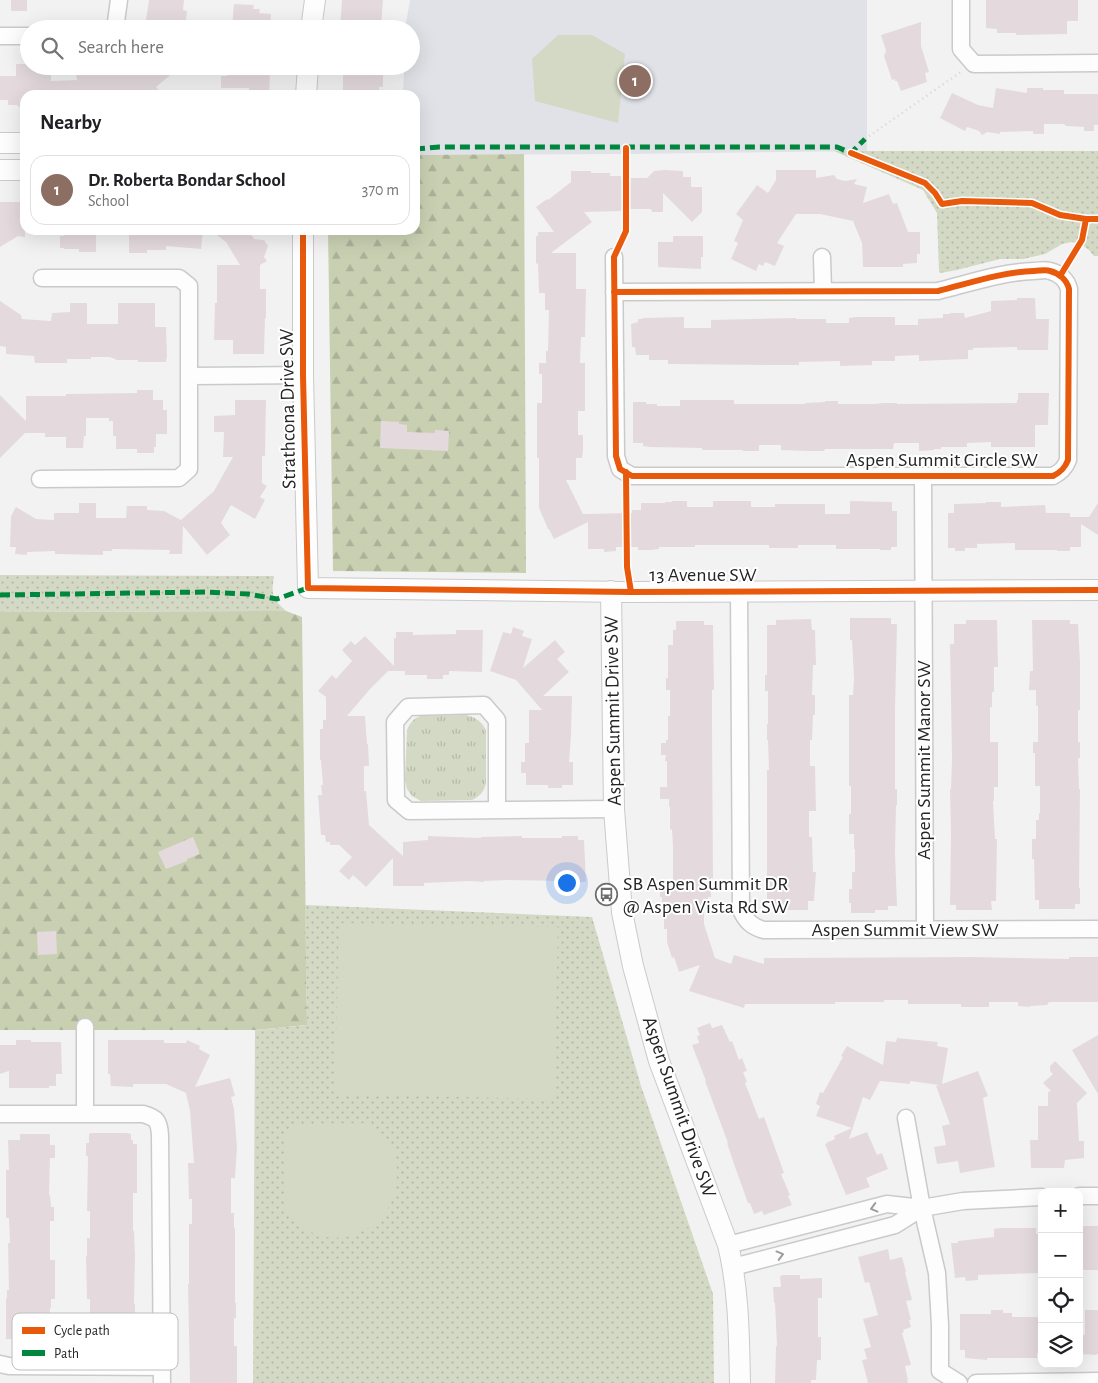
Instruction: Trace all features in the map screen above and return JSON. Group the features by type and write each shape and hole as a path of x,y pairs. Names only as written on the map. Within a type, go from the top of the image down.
{"street":[{"path":"116,20 119,0"},
{"path":"312,20 315,0"},
{"path":"961,0 961,49 974,64 1098,63"},
{"path":"0,36 20,36"},
{"path":"306,90 307,75"},
{"path":"0,143 20,143"},
{"path":"0,170 20,170"},
{"name":"Strathcona Drive SW","path":"303,235 303,375 308,588"},
{"path":"614,257 614,292"},
{"path":"822,257 823,291"},
{"name":"Aspen Summit Circle SW","path":"1049,270 1067,282 1069,288 1068,460 1066,467 1053,476 632,476 620,468 616,456 614,292 938,291 984,279 1026,271 1049,270"},
{"path":"40,479 179,478 189,468 190,376 189,286 179,278 42,278"},
{"path":"190,376 303,375"},
{"name":"Aspen Summit Circle SW","path":"923,477 923,591"},
{"name":"13 Avenue SW","path":"308,588 611,591 1098,590"},
{"name":"Aspen Summit Drive SW","path":"611,591 614,809 622,912 633,966 659,1061 728,1245 733,1267 739,1338 740,1383"},
{"name":"Aspen Summit View SW","path":"739,591 741,910 745,919 753,927 764,930 1098,929"},
{"name":"Aspen Summit Manor SW","path":"923,591 925,929"},
{"path":"498,810 498,720 484,705 408,707 395,722 396,800 409,811 614,809"},
{"path":"85,1027 86,1113"},
{"path":"0,1114 143,1114 152,1116 157,1120 160,1135 161,1313"},
{"path":"906,1118 922,1208 937,1273 940,1371 959,1383"},
{"path":"1083,1196 1098,1196"},
{"path":"728,1245 887,1204 922,1208 964,1201 1038,1197"},
{"path":"733,1267 896,1224 922,1208"},
{"path":"77,1370 162,1375"},
{"path":"976,1383 1098,1382"}],"path":[{"path":"865,139 974,64"}],"shaded area":[{"path":"410,0 867,0 867,151 420,155 420,90 403,90 404,75 420,75 420,20 407,20"}],"green space":[{"path":"558,35 592,35 625,54 618,123 535,101 532,59"},
{"path":"834,151 1098,151 1098,256 1094,256 1081,244 1072,242 1062,244 1045,254 1023,259 1000,259 940,273 937,213 923,190"},
{"path":"524,154 526,573 333,571 328,235 420,235 420,155"},
{"path":"0,575 274,576 273,592 275,599 286,611 0,612"},
{"path":"286,611 302,617 307,1025 255,1030 0,1030 0,612"},
{"path":"467,715 478,720 486,730 486,782 483,791 472,800 421,801 412,796 407,789 405,780 407,730 411,723 420,716"},
{"path":"305,905 592,917 641,1086 713,1294 714,1383 253,1383 255,1030 307,1025"},
{"path":"339,923 558,927 554,1099 335,1094"},
{"path":"370,1123 391,1146 397,1163 396,1187 386,1212 366,1230 353,1235 340,1238 325,1237 313,1233 284,1209 284,1135 295,1124"}],"building":[{"path":"11,0 27,0 27,11 11,11"},
{"path":"149,0 184,0 183,10 187,11 186,20 146,20"},
{"path":"342,0 383,0 381,20 341,20"},
{"path":"986,0 1078,0 1078,21 1067,21 1067,34 1016,35 1016,33 997,33 997,29 986,28"},
{"path":"234,4 254,5 253,9 260,9 259,13 271,14 271,20 233,20"},
{"path":"921,22 921,46 929,72 925,73 927,82 901,91 897,81 895,79 892,80 884,56 886,51 881,35"},
{"path":"16,64 20,64 20,75 51,75 51,81 77,80 76,75 170,75 156,87 159,90 20,90 20,108 17,105 8,105 8,100 0,100 0,76 16,76"},
{"path":"270,75 269,90 221,88 221,76"},
{"path":"343,75 383,75 383,87 379,87 379,90 343,90"},
{"path":"996,88 1027,93 1027,88 1043,88 1043,90 1064,90 1064,94 1098,94 1098,125 1094,125 1094,131 1084,131 1084,127 1044,124 1044,134 1033,134 1033,131 1000,132 1000,134 987,132 982,135 979,131 967,127 965,131 940,118 952,93 978,105 993,108"},
{"path":"776,170 816,170 816,178 834,175 837,179 845,181 857,179 854,184 867,187 863,203 889,194 893,204 897,203 908,232 920,232 920,254 917,254 917,263 903,264 903,267 863,267 862,243 853,221 820,214 796,214 777,243 784,246 775,266 765,262 763,266 759,264 756,271 731,259 738,243 734,241 743,220 736,214 757,185 768,193 776,180"},
{"path":"571,171 610,173 610,176 621,176 621,178 647,178 654,171 683,171 683,177 691,177 691,187 702,187 702,212 692,222 663,193 663,212 652,212 651,209 621,209 621,211 584,212 592,222 551,253 576,253 576,289 586,289 585,337 581,337 580,363 585,363 585,411 578,411 578,435 583,435 583,451 582,458 576,458 576,480 566,480 583,514 632,513 632,510 641,510 641,503 687,501 687,507 713,507 713,501 751,501 751,507 775,507 775,504 825,504 825,514 850,514 850,501 892,502 892,511 897,511 897,547 891,547 891,550 880,550 836,549 836,545 798,545 798,548 769,548 769,545 695,545 695,547 659,547 659,549 652,550 638,550 638,547 616,547 616,551 604,552 604,549 588,549 588,522 554,539 539,508 537,403 542,403 542,374 539,374 539,363 546,363 549,310 545,310 545,293 539,293 536,236 538,236 538,232 554,232 536,207 571,182"},
{"path":"0,202 20,202 20,235 25,235 25,237 18,236 0,247"},
{"path":"96,235 96,252 79,252 79,249 60,248 60,236"},
{"path":"129,235 202,235 201,249 166,246 166,250 147,250 147,253 129,253"},
{"path":"217,235 251,235 254,239 264,240 268,246 264,257 267,261 260,265 260,289 266,289 264,354 233,354 233,340 214,340 215,303 217,303 217,265 240,265 226,242"},
{"path":"673,236 703,236 701,269 658,267 658,242 673,242"},
{"path":"1017,298 1035,298 1036,319 1049,319 1048,350 1017,350 1017,347 973,348 973,350 968,350 968,359 919,361 919,355 895,356 895,361 872,361 872,365 840,366 840,361 799,362 799,365 668,364 668,360 649,360 649,355 636,355 635,347 632,347 631,324 643,318 684,317 684,328 711,328 711,320 796,318 826,319 826,323 849,323 849,318 856,317 895,317 895,325 918,325 918,319 943,318 943,314 950,313 964,313 965,318 991,311 991,301 1017,300"},
{"path":"0,301 21,315 22,319 51,321 52,313 70,312 70,303 87,303 87,324 118,324 118,303 155,303 155,327 166,327 166,362 138,362 138,360 117,360 110,357 91,357 91,359 67,359 67,363 35,363 34,356 6,354 6,347 0,346"},
{"path":"137,390 153,390 153,400 163,400 163,410 167,410 167,434 156,434 154,453 137,453 137,449 116,449 116,436 113,436 113,421 109,421 109,418 86,418 86,436 84,436 83,448 66,448 66,437 45,437 45,433 25,433 0,458 0,395 26,421 26,396 137,393"},
{"path":"1018,393 1049,393 1048,425 1035,425 1035,447 991,447 991,442 967,443 967,447 941,447 941,449 919,451 919,443 894,443 893,449 825,449 824,451 807,451 781,450 781,445 759,445 759,451 743,451 650,447 643,446 643,443 633,443 633,402 646,402 646,404 657,404 657,406 680,406 680,400 734,400 734,404 805,404 825,401 838,401 838,404 1017,403"},
{"path":"235,400 266,400 265,456 262,456 262,483 267,486 260,497 265,500 255,519 231,505 221,523 230,535 207,555 183,526 182,554 169,554 170,550 112,549 112,551 103,551 103,555 55,554 55,551 27,552 27,555 15,554 16,547 10,547 11,516 16,507 36,519 54,520 54,513 79,513 79,503 96,503 96,518 126,518 127,506 147,506 147,510 164,511 181,520 214,491 233,457 223,457 224,432 214,432 214,416 235,415"},
{"path":"381,421 399,422 399,424 407,425 407,432 435,433 435,430 449,431 448,451 380,448"},
{"path":"1001,502 1001,507 1045,505 1046,513 1070,513 1070,517 1089,517 1098,503 1098,535 1081,524 1081,547 1070,547 1070,551 1015,550 1015,543 977,544 977,548 965,548 965,551 955,551 955,548 948,548 948,513 954,513 954,504"},
{"path":"850,618 891,618 891,624 897,624 895,789 897,789 897,805 895,853 897,906 888,906 888,910 875,910 875,913 851,913 851,903 849,903 849,889 852,889 852,872 855,872 854,834 849,834 851,786 849,786 849,695 853,695 854,679"},
{"path":"811,619 812,630 815,630 816,665 813,665 812,695 815,695 815,715 813,715 812,740 810,740 810,766 815,766 816,811 809,811 809,837 812,837 813,872 816,872 814,901 808,901 808,910 773,910 773,905 767,905 767,770 769,770 767,740 768,691 765,691 765,675 767,675 767,625 776,625 776,620"},
{"path":"966,620 997,620 998,667 994,667 994,692 992,692 992,707 990,707 990,742 998,742 998,787 994,787 993,801 995,839 997,839 996,901 991,901 992,910 956,910 956,905 950,905 950,789 952,759 950,644 954,644 954,624 966,624"},
{"path":"1032,620 1070,620 1070,624 1078,624 1080,662 1078,742 1080,742 1080,758 1078,758 1080,789 1080,904 1075,904 1075,909 1039,909 1039,900 1035,900 1032,839 1036,839 1036,820 1039,820 1040,786 1035,786 1035,753 1033,753 1033,742 1038,742 1038,706 1036,706 1036,690 1029,690 1030,671 1033,671"},
{"path":"676,621 704,621 704,625 713,625 713,878 711,878 711,897 708,897 708,901 704,901 704,924 715,958 731,964 734,955 764,964 764,958 974,957 1069,959 1069,957 1098,957 1098,1002 1049,1002 1047,1005 1030,1007 1018,1006 1018,1002 989,1002 989,1007 961,1007 961,1004 908,1004 908,1000 884,1000 884,1002 835,1002 835,1004 745,1004 744,1008 689,991 700,965 679,972 667,942 667,929 664,929 662,897 660,897 660,881 673,881 673,846 672,830 670,829 669,799 660,799 660,787 667,787 667,761 665,761 666,755 661,755 661,743 666,743 666,740 668,740 670,690 666,690 666,678 668,678 668,645 673,645 673,630 676,630"},
{"path":"513,627 524,631 522,636 532,639 523,668 555,640 565,652 557,659 569,672 543,696 572,696 569,762 573,762 573,785 562,785 562,788 548,788 548,785 526,785 526,773 521,773 521,762 525,762 525,743 529,743 529,710 542,710 516,680 490,671 503,632 511,634"},
{"path":"456,630 483,630 482,672 449,671 449,675 443,675 443,679 427,679 427,675 405,675 405,671 388,671 347,716 365,716 369,766 364,766 364,791 366,791 369,825 403,856 403,842 428,840 428,836 562,838 562,836 578,836 578,840 584,840 586,882 562,885 562,881 507,880 424,883 424,886 393,886 393,858 366,887 353,875 349,880 339,871 352,857 339,845 330,845 330,842 326,842 325,835 321,835 318,795 322,795 321,785 323,785 320,760 320,729 323,729 323,720 326,720 326,697 318,691 332,675 336,679 352,661 342,650 351,641 355,645 365,636 394,666 394,638 396,638 396,632 413,632 413,635 456,634"},
{"path":"193,837 200,854 166,869 158,852"},
{"path":"56,931 57,954 38,955 37,932"},
{"path":"710,1023 712,1028 722,1025 730,1042 732,1041 739,1060 742,1058 747,1071 743,1072 747,1082 745,1083 759,1119 764,1117 784,1173 781,1174 792,1205 764,1215 762,1211 754,1214 750,1203 748,1203 692,1045 699,1043 697,1036 700,1035 697,1028"},
{"path":"1098,1035 1098,1094 1072,1050"},
{"path":"897,1038 938,1042 937,1046 948,1048 942,1084 978,1071 988,1096 983,1098 995,1167 960,1173 958,1161 937,1164 934,1147 946,1145 942,1126 950,1124 936,1086 939,1085 910,1081 910,1084 880,1081 870,1100 863,1097 849,1139 867,1132 877,1155 882,1153 888,1169 866,1178 870,1187 846,1195 825,1144 835,1139 834,1136 852,1128 816,1116 820,1106 816,1104 820,1092 823,1093 847,1046 883,1065 886,1041 896,1042"},
{"path":"16,1040 61,1042 62,1074 56,1074 56,1086 49,1086 49,1088 9,1088 9,1071 0,1074 0,1045 16,1045"},
{"path":"108,1040 164,1040 164,1043 186,1043 187,1040 200,1046 199,1049 210,1055 195,1087 230,1078 235,1096 231,1097 234,1109 237,1147 235,1178 231,1178 231,1213 234,1213 235,1228 236,1318 234,1318 234,1346 237,1346 237,1383 190,1383 188,1284 189,1224 192,1224 192,1199 189,1199 188,1163 194,1163 190,1111 186,1093 166,1084 133,1084 133,1087 111,1086 110,1074 108,1074"},
{"path":"1055,1061 1087,1093 1077,1103 1079,1141 1084,1141 1084,1158 1065,1160 1064,1168 1031,1168 1030,1140 1038,1140 1038,1106 1048,1106 1048,1092 1051,1091 1043,1083 1053,1074 1050,1071 1050,1066"},
{"path":"127,1133 131,1134 133,1144 137,1144 137,1193 133,1193 135,1313 90,1313 90,1299 87,1299 86,1256 87,1238 90,1238 90,1211 87,1211 88,1156 86,1156 86,1143 89,1143 89,1134"},
{"path":"20,1134 50,1134 50,1145 55,1145 55,1158 50,1158 49,1195 51,1207 54,1207 54,1221 50,1221 50,1260 55,1260 55,1299 51,1299 50,1313 12,1313 12,1339 6,1339 6,1298 7,1290 9,1290 8,1243 10,1243 9,1218 6,1218 6,1170 9,1170 8,1140 20,1140"},
{"path":"1083,1226 1098,1226 1098,1270 1083,1270"},
{"path":"1036,1228 1036,1234 1038,1234 1038,1273 978,1275 978,1280 966,1281 965,1277 955,1278 951,1243 994,1237 994,1229"},
{"path":"888,1249 890,1260 902,1257 912,1300 906,1301 911,1327 903,1330 904,1332 902,1333 911,1365 905,1366 908,1383 868,1383 862,1360 867,1359 864,1349 871,1347 863,1319 878,1315 869,1282 865,1283 858,1257"},
{"path":"800,1275 800,1279 822,1278 822,1298 818,1298 818,1337 821,1337 821,1360 817,1360 816,1380 811,1380 811,1383 775,1383 777,1346 773,1287 781,1287 780,1276"},
{"path":"991,1310 1003,1310 1003,1313 1012,1313 1012,1317 1038,1317 1037,1358 987,1358 987,1360 965,1358 965,1350 960,1350 960,1314 991,1314"},
{"path":"1085,1310 1098,1310 1098,1354 1083,1354 1083,1335 1085,1335"}],"marked path":[{"path":"420,149 439,147 837,147 851,153 865,139"},
{"path":"0,595 205,592 248,594 277,599 308,588"}],"cycle path":[{"path":"614,292 938,291 1010,273 1048,270 1059,275 1069,289 1068,460 1062,470 1053,476 632,476 620,469 616,456 614,257 626,231 626,148"},
{"path":"851,153 925,183 942,204 962,201 1032,203 1060,215 1098,219"},
{"path":"1060,276 1082,240 1086,219"},
{"path":"303,235 303,375 308,588 631,592 1098,590"},
{"path":"626,472 627,567 631,592"}],"place":[{"name":"Dr. Roberta Bondar School","path":"635,81"},
{"name":"SB Aspen Summit DR @ Aspen Vista Rd SW","path":"607,895"}]}
